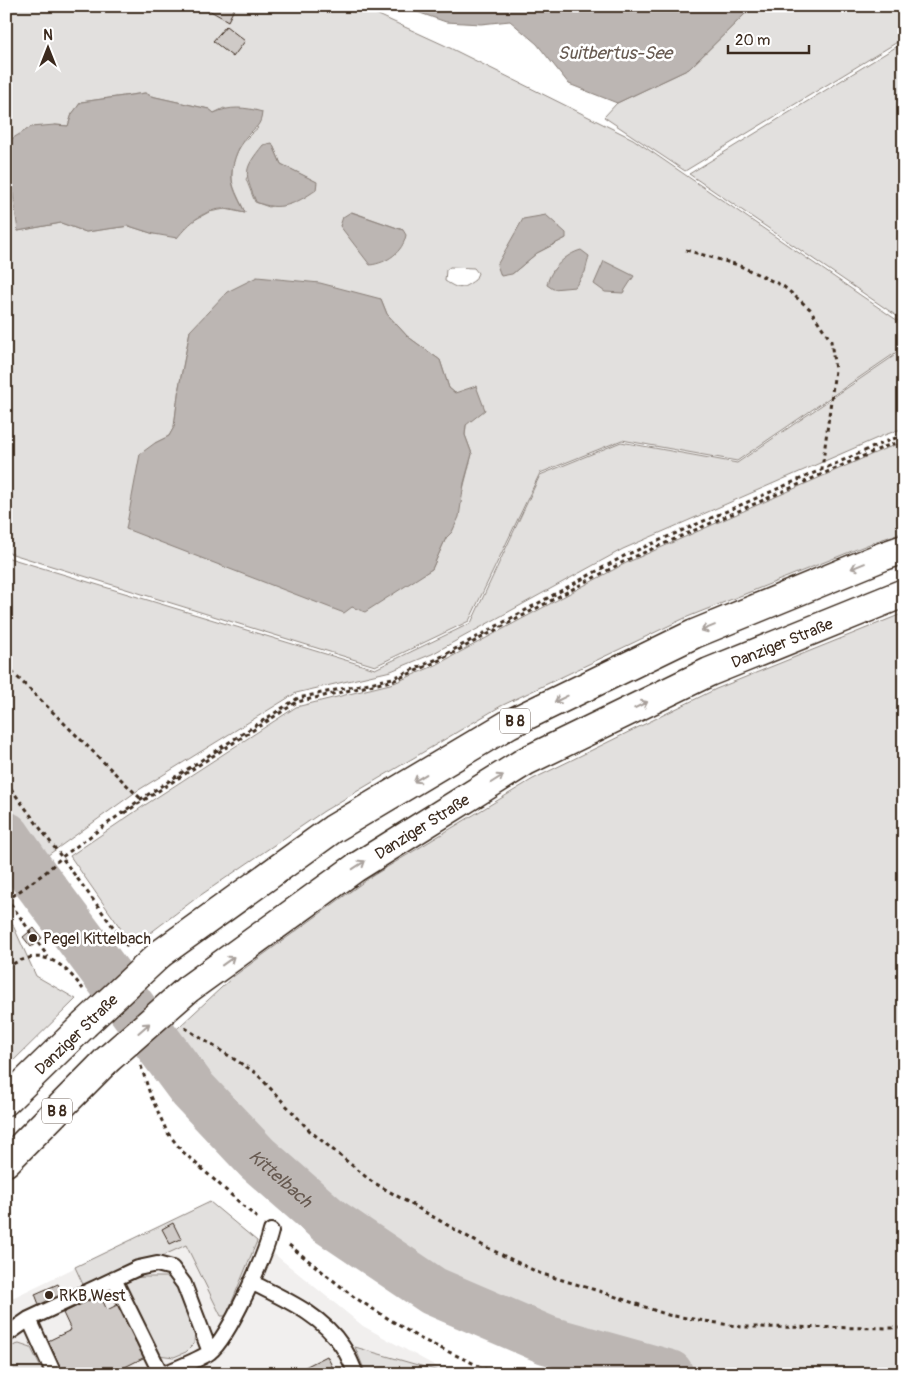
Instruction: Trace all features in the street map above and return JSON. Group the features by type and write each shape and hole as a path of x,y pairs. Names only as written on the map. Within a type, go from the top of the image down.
{"highway":[{"name":"Danziger Straße","path":"6,1101 160,954 333,829 509,724 694,634 884,556 904,550"},
{"name":"Danziger Straße","path":"6,1162 107,1060 188,989 355,868 526,761 709,672 904,592"}],"lane":[{"path":"114,1279 163,1374 210,1352 230,1326 267,1249 271,1231"},
{"path":"6,1335 29,1319 138,1268 156,1264 172,1268 184,1284 210,1352"},
{"path":"251,1282 302,1309 323,1323 343,1346 356,1374"},
{"path":"29,1319 54,1374"}],"path":[{"path":"686,250 738,265 783,286 810,309 831,340 835,370 822,470"},
{"path":"87,995 70,971 48,958 7,900 46,872 96,831 141,799 298,698 392,678 434,660 626,556 904,435"},
{"path":"96,831 298,702 395,680 436,662 627,560 884,447 904,440"},
{"path":"6,666 141,799"},
{"path":"6,782 62,857"},
{"path":"6,968 25,959 48,958"},
{"path":"137,1062 141,1066 150,1094 167,1132 182,1151 271,1231 354,1297 419,1338 496,1374"},
{"path":"256,1074 310,1131 371,1181 539,1274 602,1292 668,1315 742,1327 904,1328"}],"shaded area":[{"path":"6,6 359,6 444,45 633,139 904,325 904,347 737,461 622,440 540,473 469,621 375,666 6,552","holes":["145,93 209,109 214,113 224,108 258,128 242,144 233,164 232,179 235,192 245,213 225,209 209,212 189,223 154,234 129,226 86,232 61,223 18,231 55,125 68,126 72,114 81,102","272,143 281,164 316,182 269,207 255,202 246,179","352,212 403,230 340,226","546,215 566,238 537,253 512,274","450,267 474,268 478,273 475,280 460,288 445,281 446,270","381,299 387,314 407,336 440,360 449,388 455,393 466,425 465,435 472,454 452,532 446,538 432,569 352,607 155,443 169,436 174,427 179,387 190,331"]},
{"path":"753,6 904,6 904,38 685,171 604,117 617,103 689,69"},
{"path":"904,42 904,321 689,174"},
{"path":"904,349 904,428 623,549 432,654 391,671 296,693 137,791 37,863 6,819 6,557 375,669 471,623 540,475 621,442 737,463"},
{"path":"904,442 904,532 685,618 501,706 324,811 195,899 133,946 70,856 296,707 394,683 436,665 626,563 884,449"},
{"path":"904,613 904,1374 729,1374 696,1372 548,1332 436,1285 334,1214 265,1153 202,1087 167,1038 234,976 369,878 533,779 716,689"},
{"path":"6,910 36,976 76,999 6,1068"},
{"path":"210,1202 363,1326 450,1374 6,1374 6,1301"},
{"path":"210,1202 257,1241 226,1316 221,1316 186,1245 86,1291 75,1267"},
{"path":"169,1277 178,1288 195,1329 194,1344 186,1352 174,1357 158,1355 124,1284 131,1278"},
{"path":"19,1344 31,1348 44,1374 6,1374 6,1350 8,1347"},
{"path":"355,1347 449,1374 366,1374"}],"water":[{"name":"Suitbertus-See","path":"400,6 753,6 689,69 617,103 569,84 537,44 510,21 481,24 446,22"},
{"path":"145,93 209,109 214,113 238,108 262,112 259,124 240,146 232,169 234,188 245,213 228,209 211,211 192,222 177,238 154,234 129,226 86,232 61,223 18,231 9,165 10,140 31,127 68,126 72,114 81,102"},
{"path":"272,143 281,164 317,182 316,190 287,205 272,206 256,202 249,184 249,166 263,145"},
{"path":"351,212 403,230 406,235 402,247 388,259 370,265 340,226 343,217"},
{"path":"546,215 566,233 566,238 537,253 512,274 501,276 497,265 523,219"},
{"path":"581,250 589,256 585,272 575,287 553,289 547,285 555,268 564,259"},
{"path":"604,261 634,276 623,293 605,292 594,284"},
{"path":"257,277 320,283 381,299 387,314 407,336 440,360 449,388 455,393 476,386 485,410 466,425 465,435 472,454 464,483 459,517 452,532 446,538 432,569 365,612 352,607 344,613 126,529 140,454 169,436 174,427 179,387 190,331 227,292"}],"building":[{"path":"202,6 234,6 235,7 228,21"},
{"path":"226,26 245,41 233,57 213,41"},
{"name":"Pegel Kittelbach","path":"34,928 42,938 31,947 23,937"},
{"path":"173,1223 181,1239 170,1244 162,1229"},
{"name":"RKB West","path":"58,1284 64,1296 40,1307 35,1294"},
{"path":"100,1295 107,1310 119,1304 145,1357 111,1374 64,1374 48,1341 71,1330 63,1313"},
{"path":"327,1356 336,1374 291,1374"}],"waterway":[{"name":"Kittelbach","path":"6,836 35,878 193,1090 257,1158 329,1221 433,1291 547,1340 669,1374"}],"place":[{"name":"Pegel Kittelbach","path":"33,938"},
{"name":"RKB West","path":"49,1295"}]}
